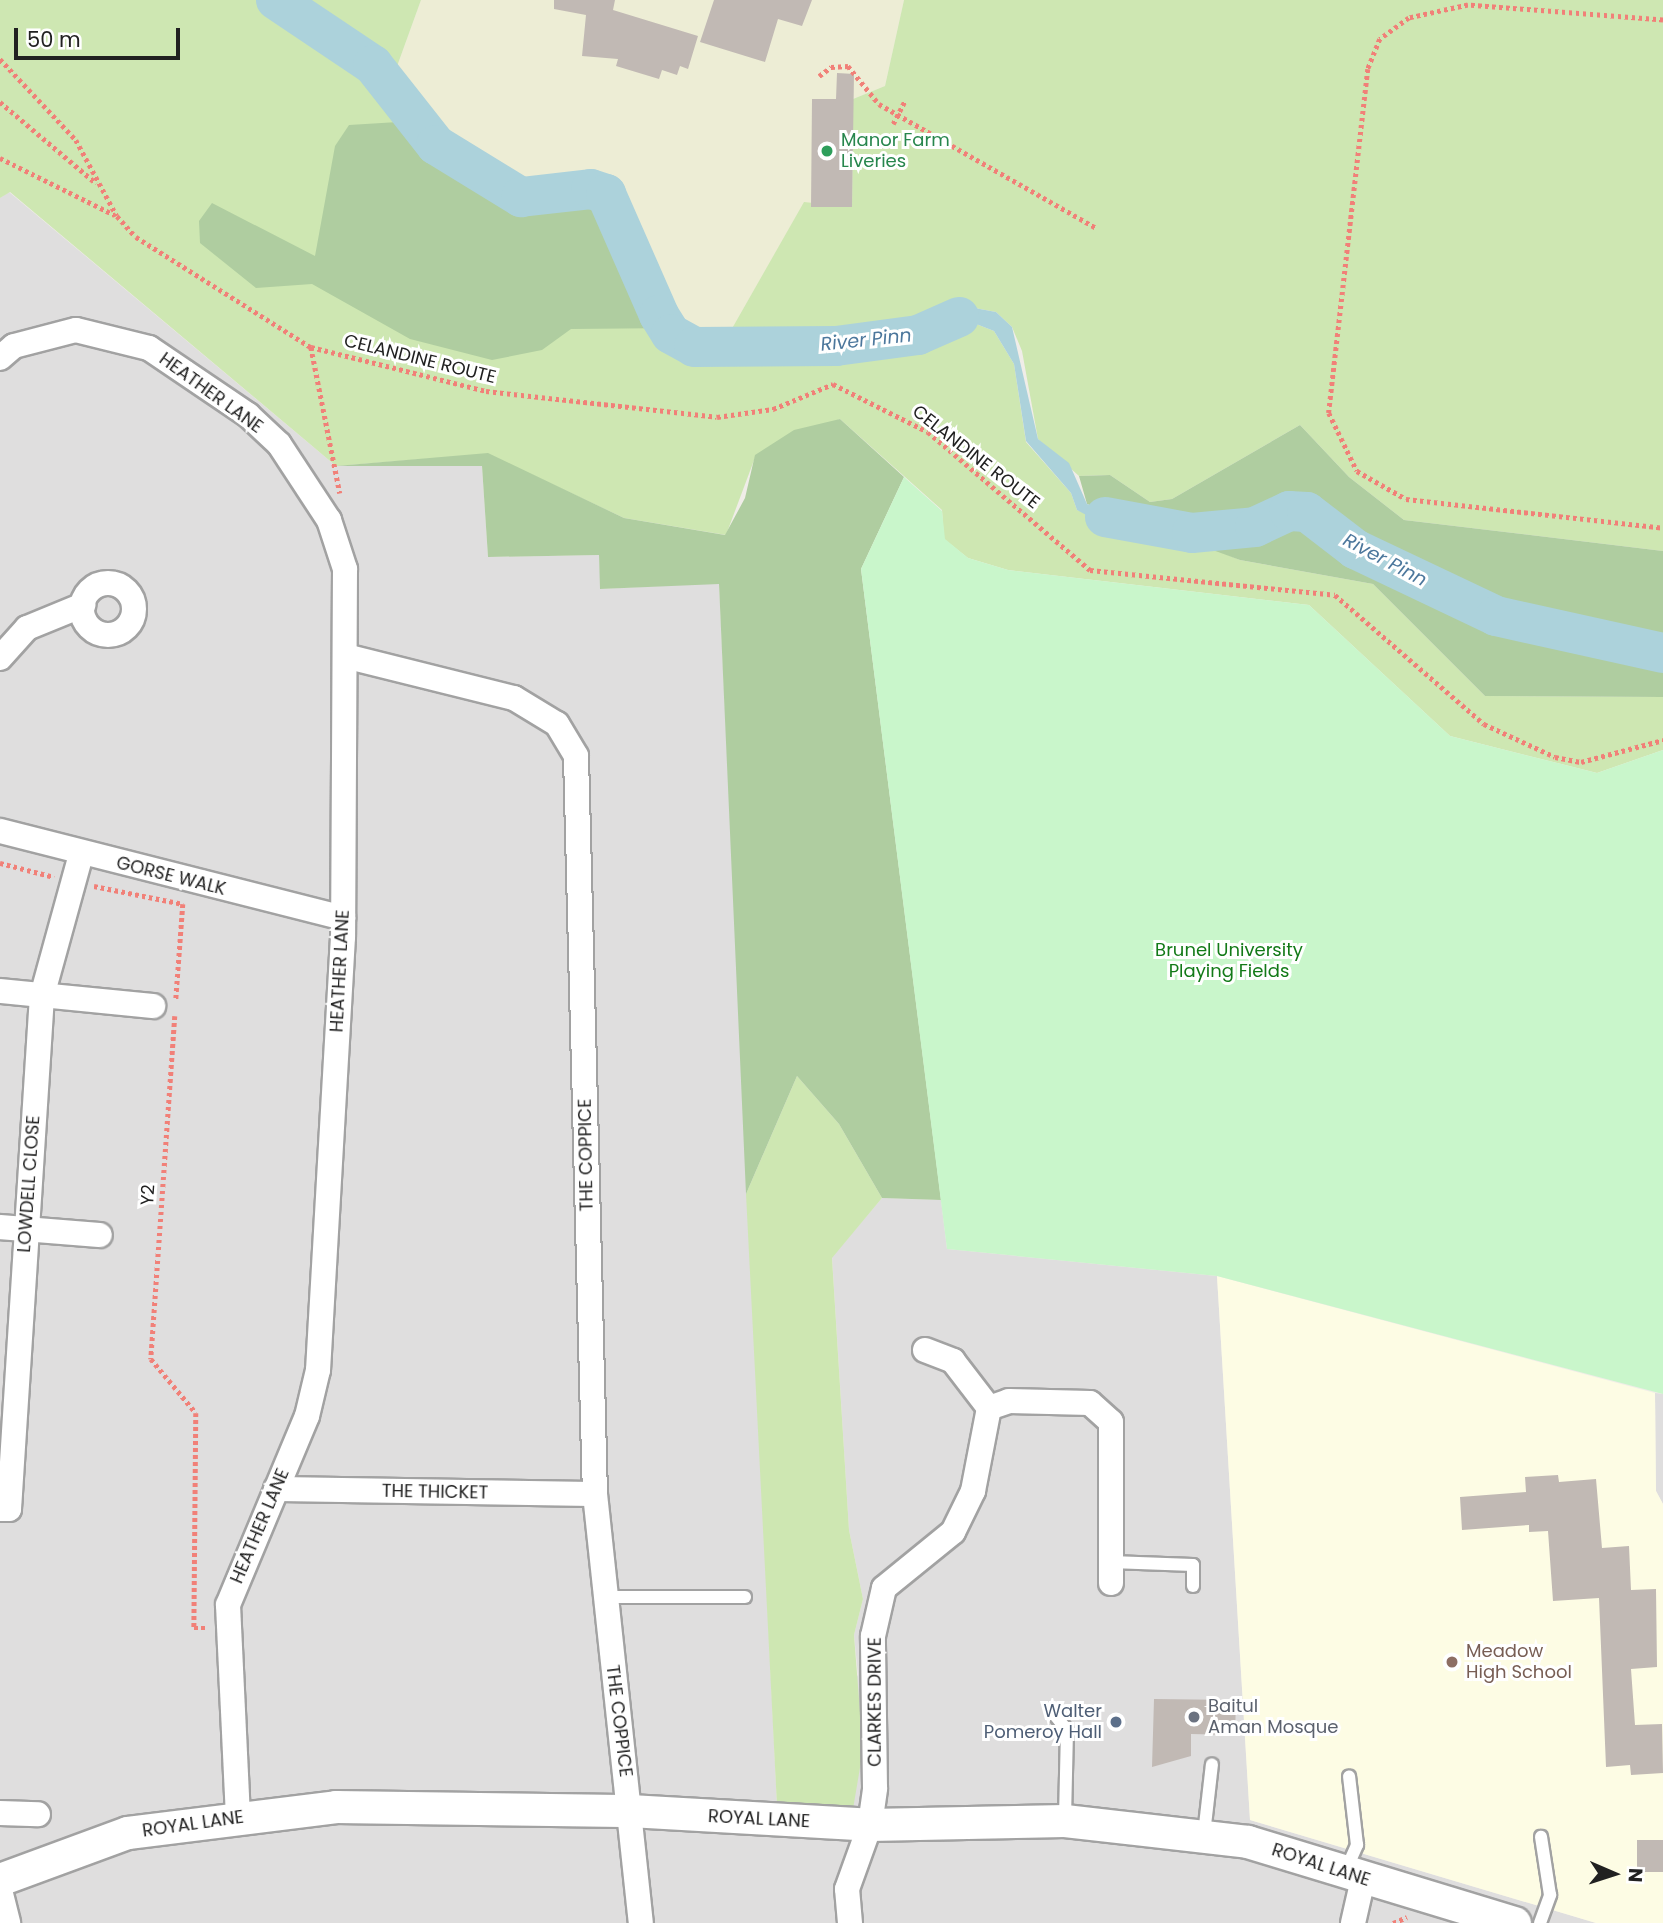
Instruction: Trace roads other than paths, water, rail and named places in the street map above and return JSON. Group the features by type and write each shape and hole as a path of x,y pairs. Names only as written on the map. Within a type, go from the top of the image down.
{"street":[{"name":"HEATHER LANE","path":"0,358 14,346 76,330 108,334 149,348 248,415 305,477 339,544 349,657 343,918 318,1370 307,1416 241,1563 226,1629 238,1817"},
{"path":"0,658 27,628 83,605"},
{"name":"THE COPPICE","path":"349,657 514,698 557,724 576,756 595,1494 641,1923"},
{"name":"GORSE WALK","path":"0,831 81,854 343,918"},
{"name":"LOWDELL CLOSE","path":"0,1509 9,1509 42,996 81,854"},
{"path":"0,991 153,1006"},
{"path":"0,1227 100,1235"},
{"path":"925,1350 953,1361 989,1408 1009,1401 1090,1403 1111,1422 1111,1573"},
{"name":"CLARKES DRIVE","path":"850,1923 847,1889 870,1825 873,1636 884,1588 953,1532 974,1491 989,1408"},
{"name":"THE THICKET","path":"276,1489 595,1494"},
{"name":"ROYAL LANE","path":"0,1880 128,1833 238,1817 336,1807 630,1811 870,1825 1065,1821 1204,1834 1515,1923"},
{"path":"0,1813 38,1814"},
{"path":"1353,1923 1354,1876"},
{"path":"0,1890 8,1923"}],"lane":[{"path":"1111,1573 1193,1565 1193,1586"},
{"path":"604,1597 745,1597"},
{"path":"1054,1714 1067,1730 1065,1821"},
{"path":"1204,1834 1212,1764"},
{"path":"1349,1776 1357,1845 1354,1876"},
{"path":"1540,1923 1550,1895 1541,1838"}],"water":[{"path":"969,307 996,312 1012,327 1038,439 1069,463 1087,504 1160,527 1114,530 1077,510 1071,493 1026,441 1014,364 994,331 966,320 927,342 904,335"}],"waterway":[{"name":"River Pinn","path":"276,0 373,65 436,145 521,197 591,189 606,194 659,315 671,334 694,347 836,346 918,335 959,317"},
{"name":"River Pinn","path":"1105,517 1192,533 1255,527 1289,511 1307,512 1355,549 1496,616 1663,653"}],"place":[{"name":"Manor Farm Liveries","path":"827,151"},
{"name":"Meadow High School","path":"1452,1662"},
{"name":"Baitul Aman Mosque","path":"1194,1717"},
{"name":"Walter Pomeroy Hall","path":"1116,1722"}],"park label":[{"name":"Brunel University Playing Fields","path":"1229,961"}]}
